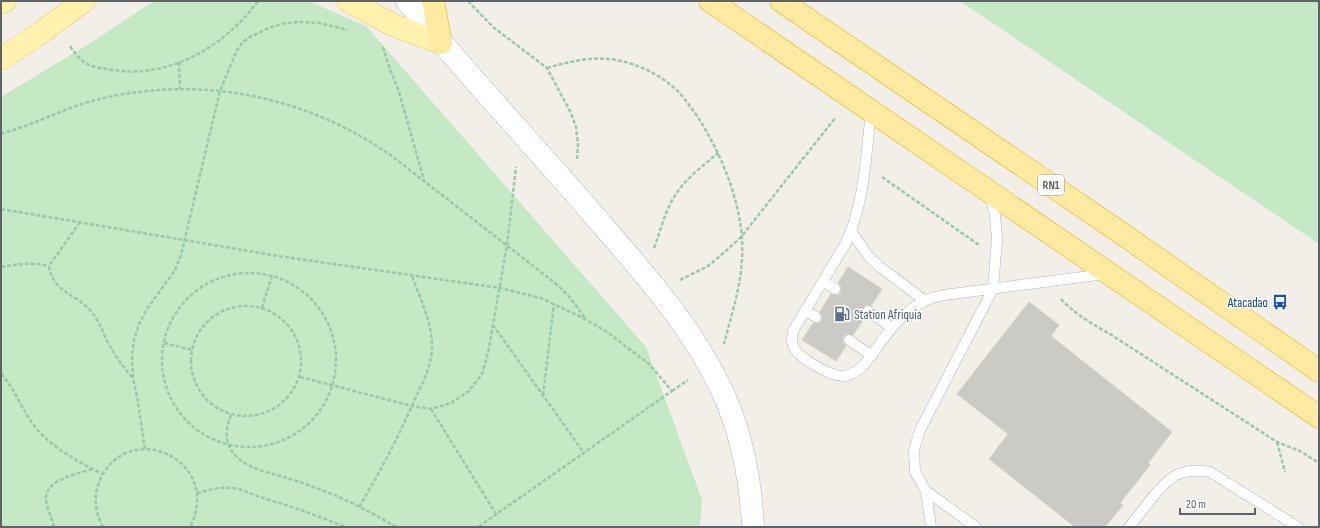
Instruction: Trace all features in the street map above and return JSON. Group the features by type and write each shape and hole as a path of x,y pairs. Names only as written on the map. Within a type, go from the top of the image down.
{"highway":[{"path":"433,1 441,43"},
{"path":"710,1 1319,416"},
{"name":"RN1","path":"781,1 1121,233 1319,371"}],"main road":[{"path":"1,3 5,1"},
{"path":"348,1 393,25 441,43"},
{"path":"1,59 84,3"}],"street":[{"path":"407,1 441,43 645,274 659,291 698,347 715,377 729,408 740,440 752,506 753,527"}],"lane":[{"path":"871,111 860,201 851,231 793,331 792,339 794,347 798,354 805,359 833,374 844,376 854,373 862,367 904,314 913,306 924,300 944,295 993,290 1109,273"},
{"path":"931,527 926,491 915,472 914,450 920,430 993,290 997,239 995,215 989,191"},
{"path":"851,231 869,256 880,267 924,300"},
{"path":"823,281 835,289"},
{"path":"805,310 816,317"},
{"path":"868,311 892,328"},
{"path":"849,340 872,356"},
{"path":"1129,527 1163,484 1173,476 1197,470 1210,472 1298,527"},
{"path":"926,491 976,527"}],"path":[{"path":"70,46 77,56 88,65 103,69 122,72 140,72 159,69 198,54 231,32 246,17 258,1"},
{"path":"468,1 493,27 547,68 571,113 576,127 578,144 577,160 571,189"},
{"path":"145,449 133,378 132,358 134,340 139,324 147,309 175,270 181,255 220,91 237,50 243,42 250,37 271,27 286,23 318,23 350,30"},
{"path":"382,42 387,61 399,92 424,180"},
{"path":"547,68 583,59 602,58 621,60 639,66 667,82 686,100 703,125 718,153 732,190 739,214 742,257 740,275 715,377"},
{"path":"179,62 180,89"},
{"path":"1,134 91,101 118,94 144,90 180,89 220,91 264,99 297,108 329,121 359,136 388,154 424,180 564,291 576,304 585,319"},
{"path":"659,291 708,266 726,252 741,237 851,97"},
{"path":"645,274 669,207 676,194 684,184 718,153"},
{"path":"865,165 996,257"},
{"path":"300,377 412,406 431,409 451,403 469,391 482,374 488,354 507,245 516,168"},
{"path":"1,209 278,256 500,288 541,298 585,319 607,332 649,364 672,391"},
{"path":"80,222 49,266 50,275 61,289 80,301 90,310 116,357 133,378"},
{"path":"1,267 26,263 49,266"},
{"path":"240,273 256,273 272,276 288,282 302,292 315,304 325,318 332,334 335,351 336,368 332,385 326,401 317,414 305,426 291,436 276,443 260,446 228,444 212,438 198,430 186,419 176,406 168,392 163,376 162,360 164,343 168,328 175,314 184,301 196,290 225,276 240,273"},
{"path":"262,308 272,276"},
{"path":"359,506 391,451 412,406 431,358 432,347 429,325 412,276"},
{"path":"1045,282 1070,309 1277,442 1300,451 1319,462"},
{"path":"543,394 554,304"},
{"path":"236,306 262,308 275,314 287,323 295,335 300,348 302,363 300,377 294,390 285,402 273,410 260,415 246,417 231,415 218,410 207,401 199,390 193,377 191,364 192,350 196,337 203,326 218,314 236,306"},
{"path":"493,325 584,453"},
{"path":"164,343 192,350"},
{"path":"1,374 16,394 33,423 43,436 57,449 102,474"},
{"path":"478,527 688,380"},
{"path":"431,409 496,514"},
{"path":"231,415 227,423 226,432 228,444 238,459 249,466 317,488 359,506 396,527"},
{"path":"1277,442 1285,472"},
{"path":"103,527 96,509 95,497 102,474 110,464 120,456 132,451 145,449 157,450 180,461 194,481 198,506 195,518 190,527"},
{"path":"54,527 46,500 46,494 49,487 54,482 92,469"},
{"path":"197,493 220,488 239,489 321,516 345,527"}],"green space":[{"path":"154,1 308,1 366,26 646,347 702,500 700,527 1,527 1,97 92,42"},
{"path":"960,1 1319,1 1319,244"}],"building":[{"name":"Station Afriquia","path":"848,267 882,289 871,306 866,305 863,308 862,313 865,317 853,335 847,334 843,337 843,342 846,346 836,361 802,340 813,323 819,323 821,321 822,317 820,312 831,294 838,295 841,292 841,286 838,283"},
{"path":"1029,302 1059,325 1051,336 1172,432 1148,463 1150,465 1120,503 1123,505 1105,527 1075,527 989,459 1008,434 957,394"}],"place":[{"name":"Atacadao","path":"1280,302"},
{"name":"Station Afriquia","path":"842,314"}]}
